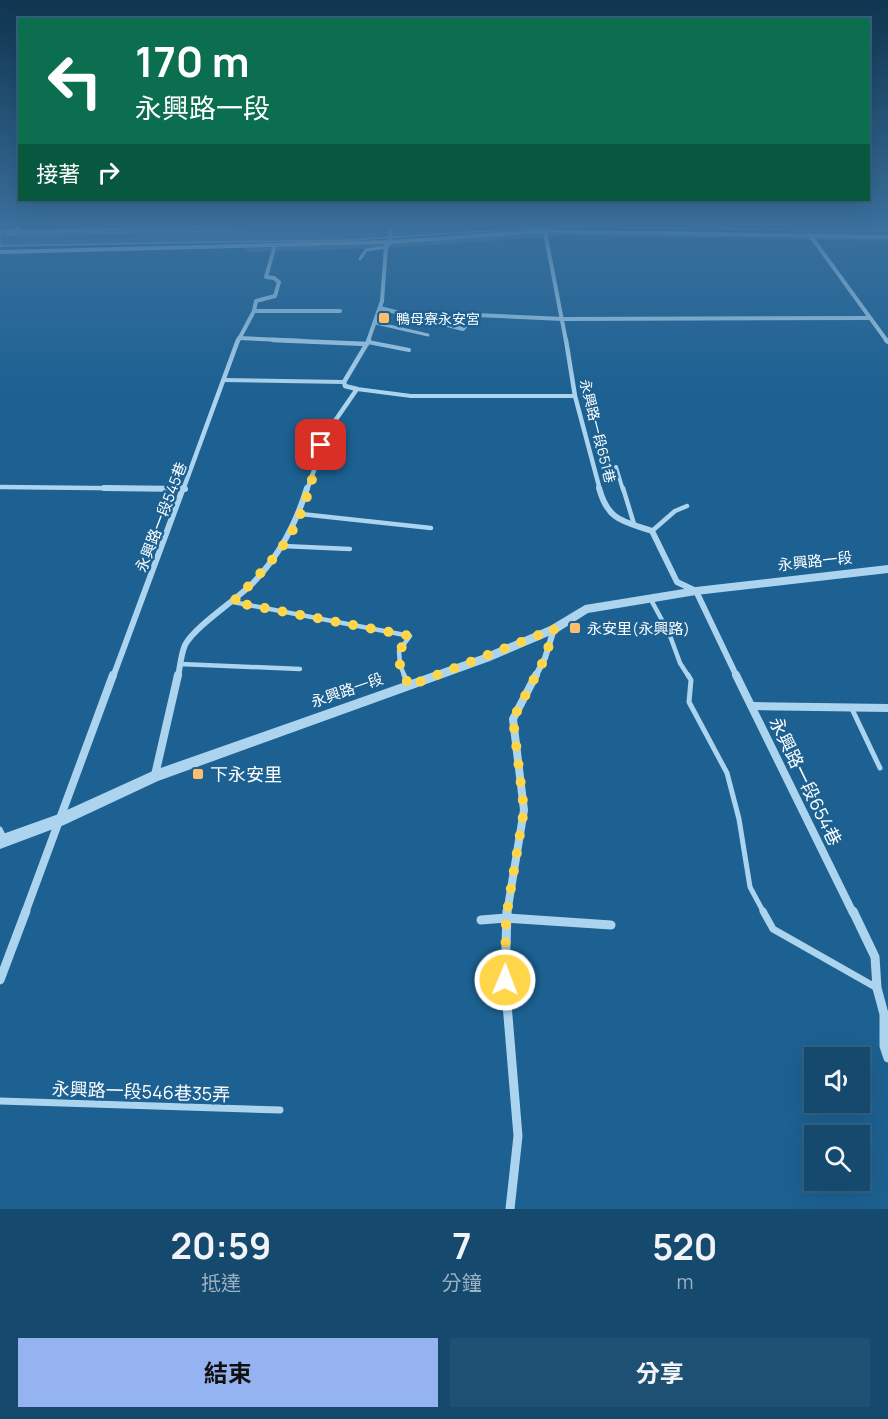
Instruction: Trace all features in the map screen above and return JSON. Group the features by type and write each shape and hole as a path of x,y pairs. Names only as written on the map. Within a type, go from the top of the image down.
{"street":[{"name":"永興路一段545巷","path":"0,980 240,338 254,311 256,301 275,296 279,282 275,278"},
{"path":"155,776 185,645 197,629 233,602 272,561 301,514 321,445 341,409 357,389 345,386 344,382 359,363 368,343 376,323 386,278"},
{"name":"永興路一段651巷","path":"554,278 575,396 603,502 615,518 652,531"},
{"path":"841,278 888,342"},
{"path":"380,308 463,329 476,315 563,319 869,318"},
{"path":"254,311 340,311"},
{"path":"240,338 368,343"},
{"path":"0,487 185,489"},
{"path":"652,531 677,582 696,591"},
{"name":"永興路一段","path":"2,837 59,820 155,776 409,686 554,629 585,609 696,591 888,569"},
{"name":"永興路一段654巷","path":"696,591 721,648 753,706 875,957 877,988 886,1014 884,1046 888,1058"},
{"path":"510,1209 518,1136 505,980 506,918 524,810 513,719 545,658 554,629"},
{"path":"753,706 888,708"},
{"path":"481,920 506,918 611,925"}],"lane":[{"path":"376,323 428,335"},
{"path":"368,343 409,350"},
{"path":"224,380 344,382"},
{"path":"357,389 411,396 575,396"},
{"path":"616,467 634,524"},
{"path":"652,531 675,511 687,506"},
{"path":"301,514 431,528"},
{"path":"283,546 350,549"},
{"path":"650,598 669,633 680,663 691,680 689,702 727,773 740,819 750,887 773,929 877,988"},
{"path":"233,602 410,636 399,651 400,665 409,686"},
{"path":"179,664 300,669"},
{"path":"851,708 880,768"},
{"name":"永興路一段546巷35弄","path":"0,1101 280,1110"}],"place":[{"name":"鴨母寮永安宮","path":"384,318"},
{"name":"永安里(永興路)","path":"575,628"},
{"name":"下永安里","path":"198,774"}],"route":[{"path":"321,445 301,514 272,561 233,602 410,636 399,651 400,665 409,686 486,658 554,629 545,658 513,719 524,810 506,918 505,980"}]}
